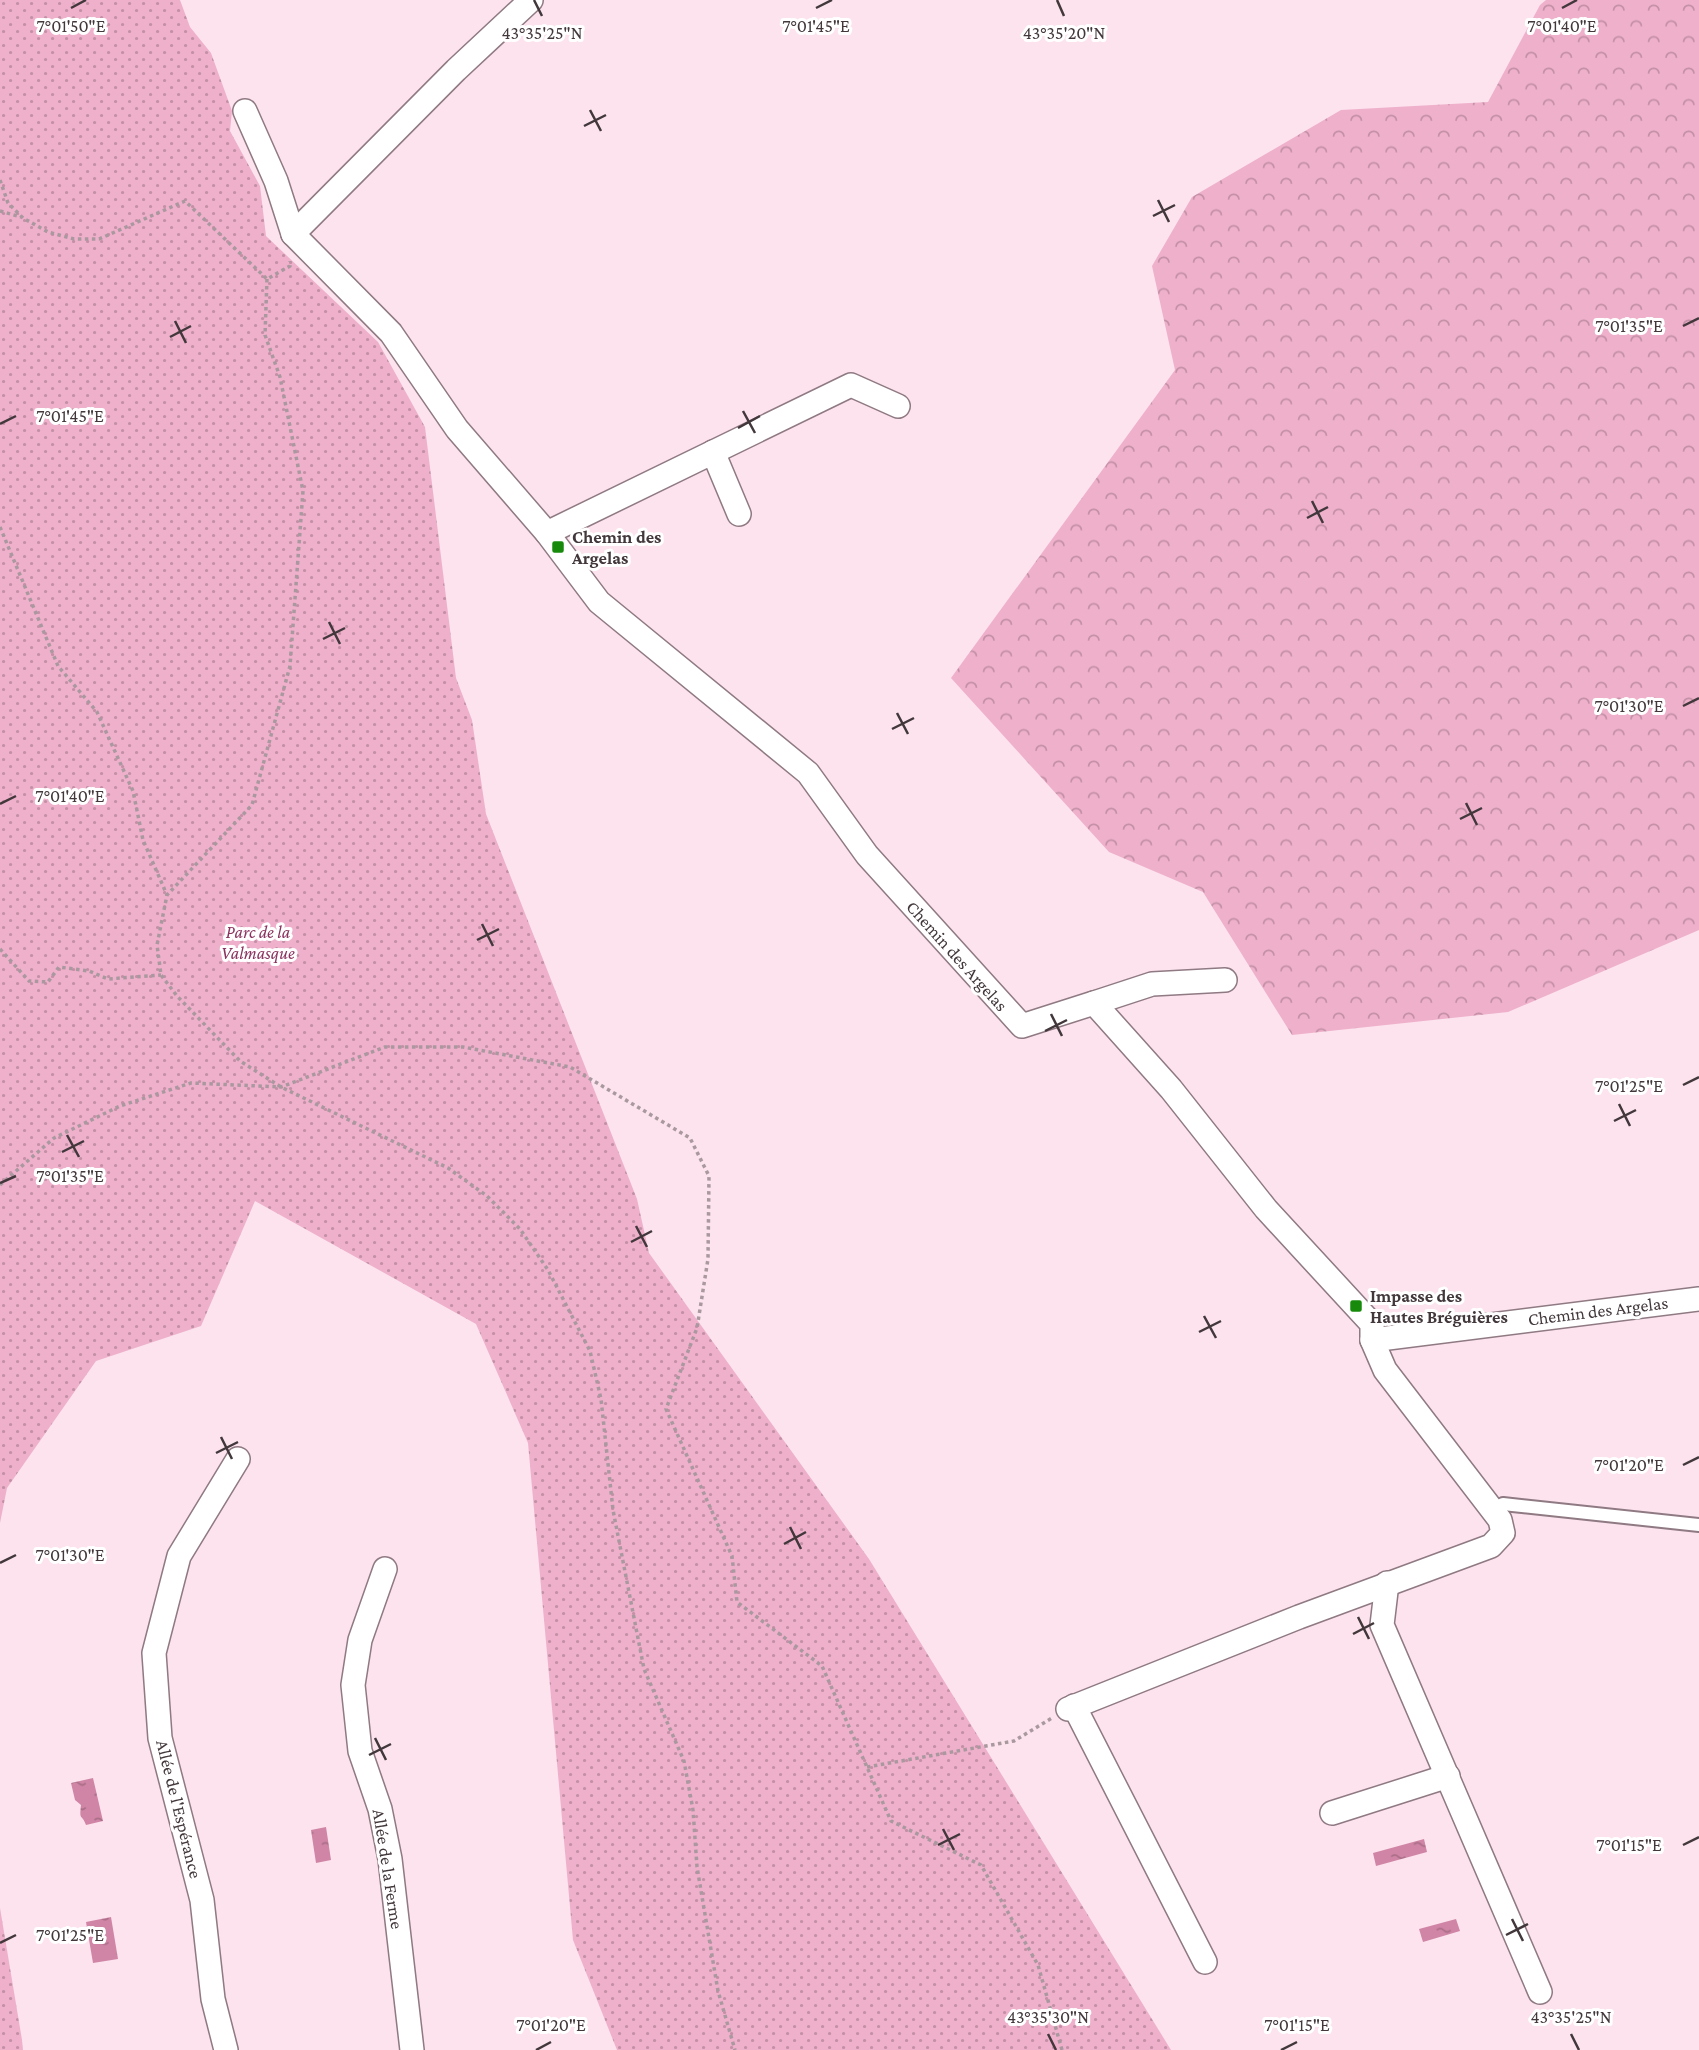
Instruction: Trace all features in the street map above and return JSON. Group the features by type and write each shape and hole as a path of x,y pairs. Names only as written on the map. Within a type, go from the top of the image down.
{"street":[{"path":"245,111 276,181 293,234 456,70 531,0"},
{"name":"Chemin des Argelas","path":"293,234 391,333 457,429 547,533 599,602 808,773 867,856 1022,1026 1094,1003"},
{"path":"547,533 851,385 898,406"},
{"path":"713,452 739,514"},
{"path":"1205,1962 1071,1708 1387,1583 1492,1546 1503,1533 1500,1520 1493,1510 1385,1370 1372,1340 1372,1324 1266,1209 1171,1089 1094,1003 1152,984 1224,980"},
{"name":"Chemin des Argelas","path":"1372,1340 1699,1299"},
{"name":"Allée de l'Espérance","path":"226,2050 213,1998 202,1900 160,1738 154,1653 179,1556 238,1459"},
{"name":"Allée de la Ferme","path":"385,1569 360,1640 353,1685 360,1751 380,1809 390,1859 412,2050"},
{"path":"1387,1583 1382,1625 1540,1992"},
{"path":"1332,1813 1448,1776"}],"lane":[{"path":"1493,1510 1503,1504 1699,1525"}],"path":[{"path":"0,180 8,203 23,218"},
{"path":"0,211 23,218 48,232 74,239 99,239 185,201 267,279 264,335 280,377 303,491 290,666 253,805 167,895 157,945 161,975 177,996 240,1061 281,1087 448,1168 487,1196 520,1229 548,1270 590,1351 601,1399 613,1510 644,1669 684,1760 693,1810 697,1867 718,1991 734,2050"},
{"path":"267,279 290,266 293,234"},
{"path":"0,527 58,666 97,712 133,790 144,840 167,895"},
{"path":"0,949 29,981 48,982 59,967 89,971 108,979 161,975"},
{"path":"0,1185 54,1138 120,1106 191,1083 281,1087 385,1047 463,1046 570,1066 690,1138 709,1176 708,1259 697,1328 666,1409 732,1556 737,1602 822,1667 891,1821 981,1865 1038,1965 1062,2050"},
{"path":"867,1767 1014,1741 1071,1708"}],"green space":[{"name":"Parc de la Valmasque","path":"0,0 180,0 190,27 211,53 232,111 230,131 260,186 266,236 378,342 425,427 456,678 472,720 486,814 637,1199 649,1253 869,1559 1171,2050 617,2050 573,1940 528,1443 476,1324 255,1201 201,1326 96,1361 7,1488 0,1523"},
{"path":"1546,0 1699,0 1699,930 1508,1012 1292,1035 1203,892 1109,852 951,678 1175,370 1152,266 1192,197 1341,110 1488,102 1540,5"},
{"path":"0,1908 22,2040 23,2050 0,2050"}],"water":[{"path":"93,1778 103,1821 86,1825 71,1783"},
{"path":"326,1827 331,1860 316,1863 311,1830"},
{"path":"1424,1839 1427,1852 1376,1866 1373,1853"},
{"path":"111,1917 118,1959 93,1963 86,1922"},
{"path":"1456,1919 1460,1931 1423,1942 1419,1929"}],"place":[{"name":"Chemin des Argelas","path":"558,547"},
{"name":"Impasse des Hautes Bréguières","path":"1356,1306"}]}
